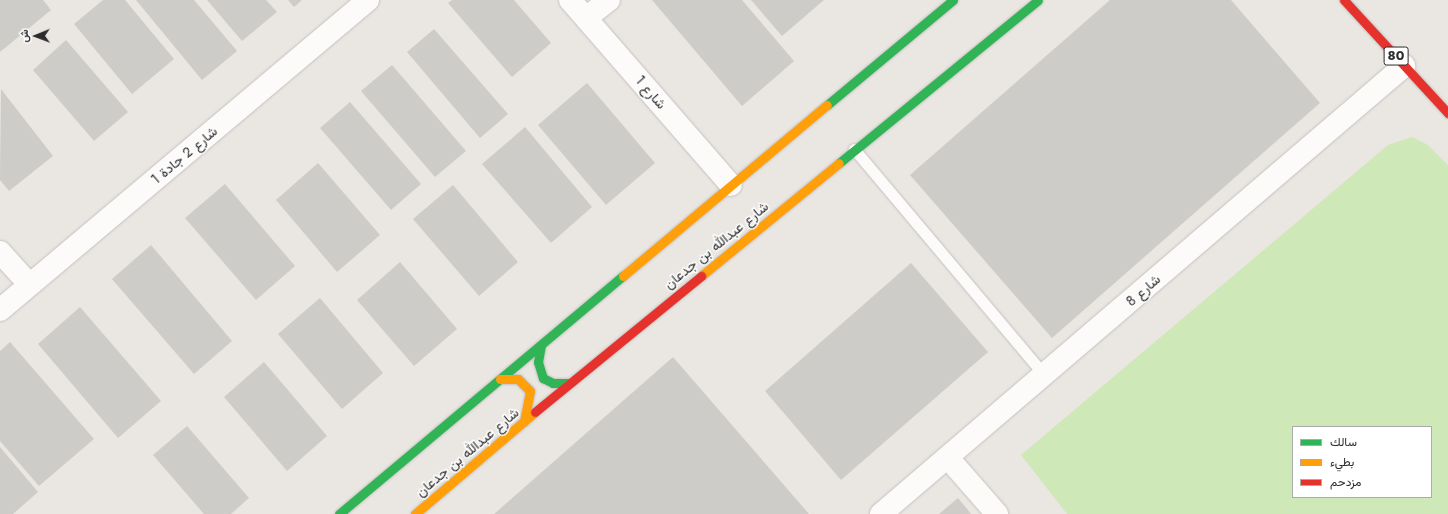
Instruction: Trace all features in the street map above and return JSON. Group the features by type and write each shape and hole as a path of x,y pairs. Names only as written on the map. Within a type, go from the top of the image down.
{"main road":[{"path":"339,514 953,0"},
{"name":"شارع عبدالله بن جدعان","path":"415,514 570,383 854,149 1038,0"},
{"name":"80","path":"1344,0 1448,113"},
{"path":"541,345 538,362 543,378 553,383 570,383"},
{"path":"500,379 518,379 530,391 524,421"}],"street":[{"name":"شارع 2 جادة 1","path":"0,310 29,284 368,0"},
{"name":"شارع 1","path":"570,0 731,185"},
{"path":"586,18 609,0"},
{"name":"شارع 8","path":"881,514 949,458 1404,66"},
{"path":"0,252 29,284"},
{"path":"949,458 997,514"}],"lane":[{"path":"854,149 1044,375"}],"green space":[{"path":"1412,137 1428,145 1448,165 1448,514 1067,514 1021,455 1388,145"}],"building":[{"path":"0,0 43,0 51,10 0,52"},
{"path":"103,0 125,0 174,59 132,94 74,24"},
{"path":"136,0 194,0 237,51 202,80"},
{"path":"207,0 266,0 277,12 242,41"},
{"path":"288,0 302,0 294,7"},
{"path":"452,0 514,0 551,43 512,77 448,3"},
{"path":"652,0 742,0 794,61 742,106"},
{"path":"751,0 824,0 782,36"},
{"path":"1110,0 1231,0 1320,103 1052,338 910,175"},
{"path":"434,29 508,114 480,138 407,52"},
{"path":"66,40 128,112 94,141 33,70"},
{"path":"392,65 466,151 435,177 361,91"},
{"path":"587,83 655,163 606,205 538,125"},
{"path":"1,89 53,156 9,191 0,180"},
{"path":"350,102 421,184 391,210 320,128"},
{"path":"525,127 592,207 551,243 482,164"},
{"path":"318,163 380,235 337,272 276,200"},
{"path":"225,184 295,266 256,300 185,218"},
{"path":"453,185 518,262 479,296 413,219"},
{"path":"151,245 232,341 194,374 112,279"},
{"path":"400,262 457,329 414,366 357,300"},
{"path":"911,263 988,352 841,480 765,391"},
{"path":"320,298 383,373 342,409 278,334"},
{"path":"80,307 161,401 118,438 38,344"},
{"path":"10,342 94,439 39,486 0,441 0,351"},
{"path":"673,357 809,514 494,514 567,450"},
{"path":"264,362 327,436 287,471 224,397"},
{"path":"187,426 249,498 231,514 204,514 153,455"},
{"path":"0,447 38,492 13,514 0,514"},
{"path":"958,498 971,514 939,514"}],"traffic: fast":[{"path":"827,105 953,0"},
{"path":"839,163 1038,0"},
{"path":"339,514 623,276"},
{"path":"541,345 538,362 543,378 553,383 570,383"}],"traffic: slow":[{"path":"623,276 827,105"},
{"path":"701,276 839,163"},
{"path":"500,379 518,379 530,391 524,421"},
{"path":"415,514 535,412"}],"traffic: jam":[{"path":"1344,0 1448,113"},
{"path":"535,412 701,276"}]}
